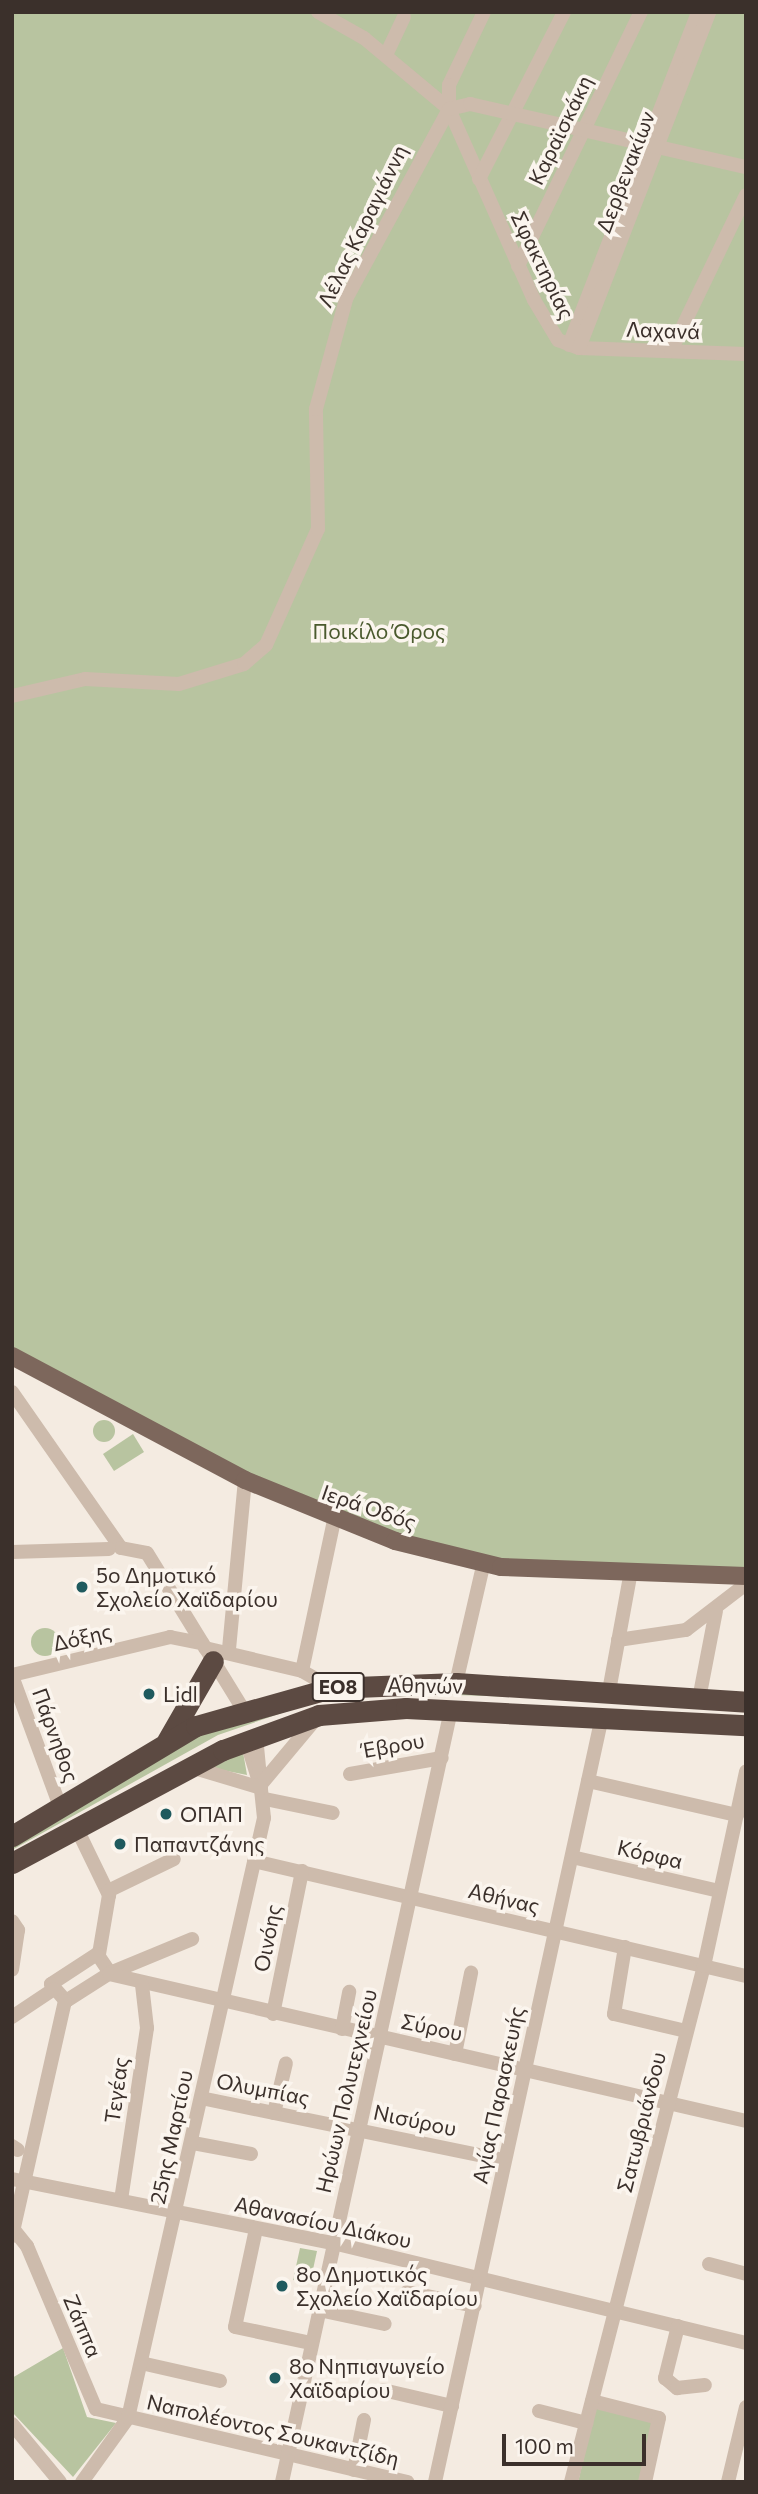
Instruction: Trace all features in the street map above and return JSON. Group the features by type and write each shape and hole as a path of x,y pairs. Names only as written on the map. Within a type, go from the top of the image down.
{"highway":[{"path":"166,1742 212,1650"},
{"name":"Αθηνών","path":"12,1836 61,1809 166,1742 243,1709 331,1688 456,1683 746,1702"},
{"name":"Αθηνών","path":"12,1863 189,1767 251,1738 319,1715 451,1710 746,1725"}],"main road":[{"name":"Ιερά Οδός","path":"12,1356 246,1480 334,1520 483,1566 746,1576"}],"street":[{"path":"449,109 449,85 484,12"},
{"path":"479,179 564,12"},
{"name":"Καραϊσκάκη","path":"518,266 641,12"},
{"name":"Δερβενακίων","path":"653,144 698,12"},
{"name":"Δερβενακίων","path":"574,346 653,144 709,12"},
{"path":"322,13 386,55 449,109"},
{"path":"386,55 404,17"},
{"path":"449,109 470,104 746,167"},
{"name":"Σφακτηρίας","path":"449,109 518,266 552,332 574,346"},
{"name":"Λέλας Καραγιάννη","path":"12,696 85,679 179,684 244,664 266,645 318,529 316,409 346,299 449,109"},
{"path":"671,351 746,195"},
{"name":"Λαχανά","path":"574,346 671,351 744,350"},
{"path":"12,1392 33,1415 121,1548 147,1553 212,1650 243,1709"},
{"path":"212,1650 246,1480"},
{"path":"302,1671 334,1520"},
{"path":"12,1552 109,1549"},
{"path":"456,1683 483,1566"},
{"path":"609,1692 631,1571"},
{"path":"618,1640 673,1634 716,1611 746,1584"},
{"path":"699,1699 716,1611"},
{"name":"Δόξης","path":"12,1676 170,1637 212,1650"},
{"path":"212,1650 302,1671 331,1688"},
{"name":"Πάρνηθος","path":"12,1676 61,1809"},
{"name":"Ηρώων Πολυτεχνείου","path":"282,2482 451,1710"},
{"path":"263,1790 319,1715"},
{"name":"Αγίας Παρασκευής","path":"435,2482 602,1717"},
{"name":"25ης Μαρτίου","path":"82,2482 128,2418 177,2214 220,2003 254,1861 263,1790 251,1738"},
{"name":"Έβρου","path":"350,1773 442,1758"},
{"path":"189,1767 333,1813"},
{"name":"Σατωβριάνδου","path":"571,2482 705,1966 746,1771"},
{"path":"588,1781 737,1815"},
{"path":"76,1827 108,1891 99,1954 109,1973"},
{"name":"Κόρφα","path":"572,1857 719,1891"},
{"path":"108,1891 173,1859"},
{"name":"Αθήνας","path":"254,1861 746,1976"},
{"name":"Οινόης","path":"273,2014 302,1871"},
{"path":"12,1921 18,1930 12,1970"},
{"path":"13,2233 19,2180 65,2001 109,1973 192,1938"},
{"path":"625,1947 614,2014 686,2031"},
{"path":"65,2001 54,1989 53,1979 99,1954"},
{"name":"Σύρου","path":"109,1973 142,1985 746,2121"},
{"path":"454,2054 471,1973"},
{"name":"Τεγέας","path":"121,2200 147,2028 142,1985"},
{"path":"12,2017 54,1989"},
{"path":"342,2029 349,1992"},
{"path":"274,2113 286,2063"},
{"name":"Ολυμπίας","path":"201,2098 358,2130"},
{"name":"Νισύρου","path":"358,2130 504,2160"},
{"path":"192,2143 251,2154"},
{"name":"Αθανασίου Διάκου","path":"19,2180 177,2214 333,2243 746,2343"},
{"path":"256,2229 235,2327 312,2343"},
{"name":"Ζάππα","path":"13,2233 27,2246 94,2407 128,2418"},
{"path":"709,2264 746,2274"},
{"path":"407,2292 475,2306"},
{"path":"318,2310 385,2324"},
{"path":"678,2326 666,2378 677,2388 705,2385"},
{"path":"141,2363 220,2381"},
{"path":"383,2390 452,2406"},
{"path":"592,2401 659,2418 645,2482"},
{"path":"727,2482 746,2407"},
{"path":"539,2411 586,2423"},
{"name":"Ναπολέοντος Σουκαντζίδη","path":"128,2418 408,2482"},
{"path":"355,2470 364,2420"},
{"path":"12,2424 60,2482"}],"green space":[{"name":"Ποικίλο Όρος","path":"12,12 746,12 746,1576 521,1569 363,1531 12,1357"},
{"path":"104,1420 112,1423 115,1431 112,1439 104,1442 96,1439 93,1431 96,1423"},
{"path":"133,1434 144,1452 114,1471 103,1454"},
{"path":"45,1628 55,1632 59,1642 55,1652 45,1656 35,1652 31,1642 35,1632"},
{"path":"393,1688 608,1700 392,1693 311,1703 218,1735 12,1850 12,1840 223,1721 284,1704"},
{"path":"243,1752 247,1775 212,1768"},
{"path":"300,2248 317,2251 310,2283 293,2280"},
{"path":"63,2348 87,2417 116,2423 73,2477 12,2412 12,2378"},
{"path":"596,2406 656,2420 641,2482 578,2482"}],"place":[{"name":"5ο Δημοτικό Σχολείο Χαϊδαρίου","path":"82,1587"},
{"name":"Lidl","path":"149,1694"},
{"name":"ΟΠΑΠ","path":"166,1814"},
{"name":"Παπαντζάνης","path":"120,1844"},
{"name":"8ο Δημοτικός Σχολείο Χαϊδαρίου","path":"282,2286"},
{"name":"8ο Νηπιαγωγείο Χαϊδαρίου","path":"275,2378"}]}
